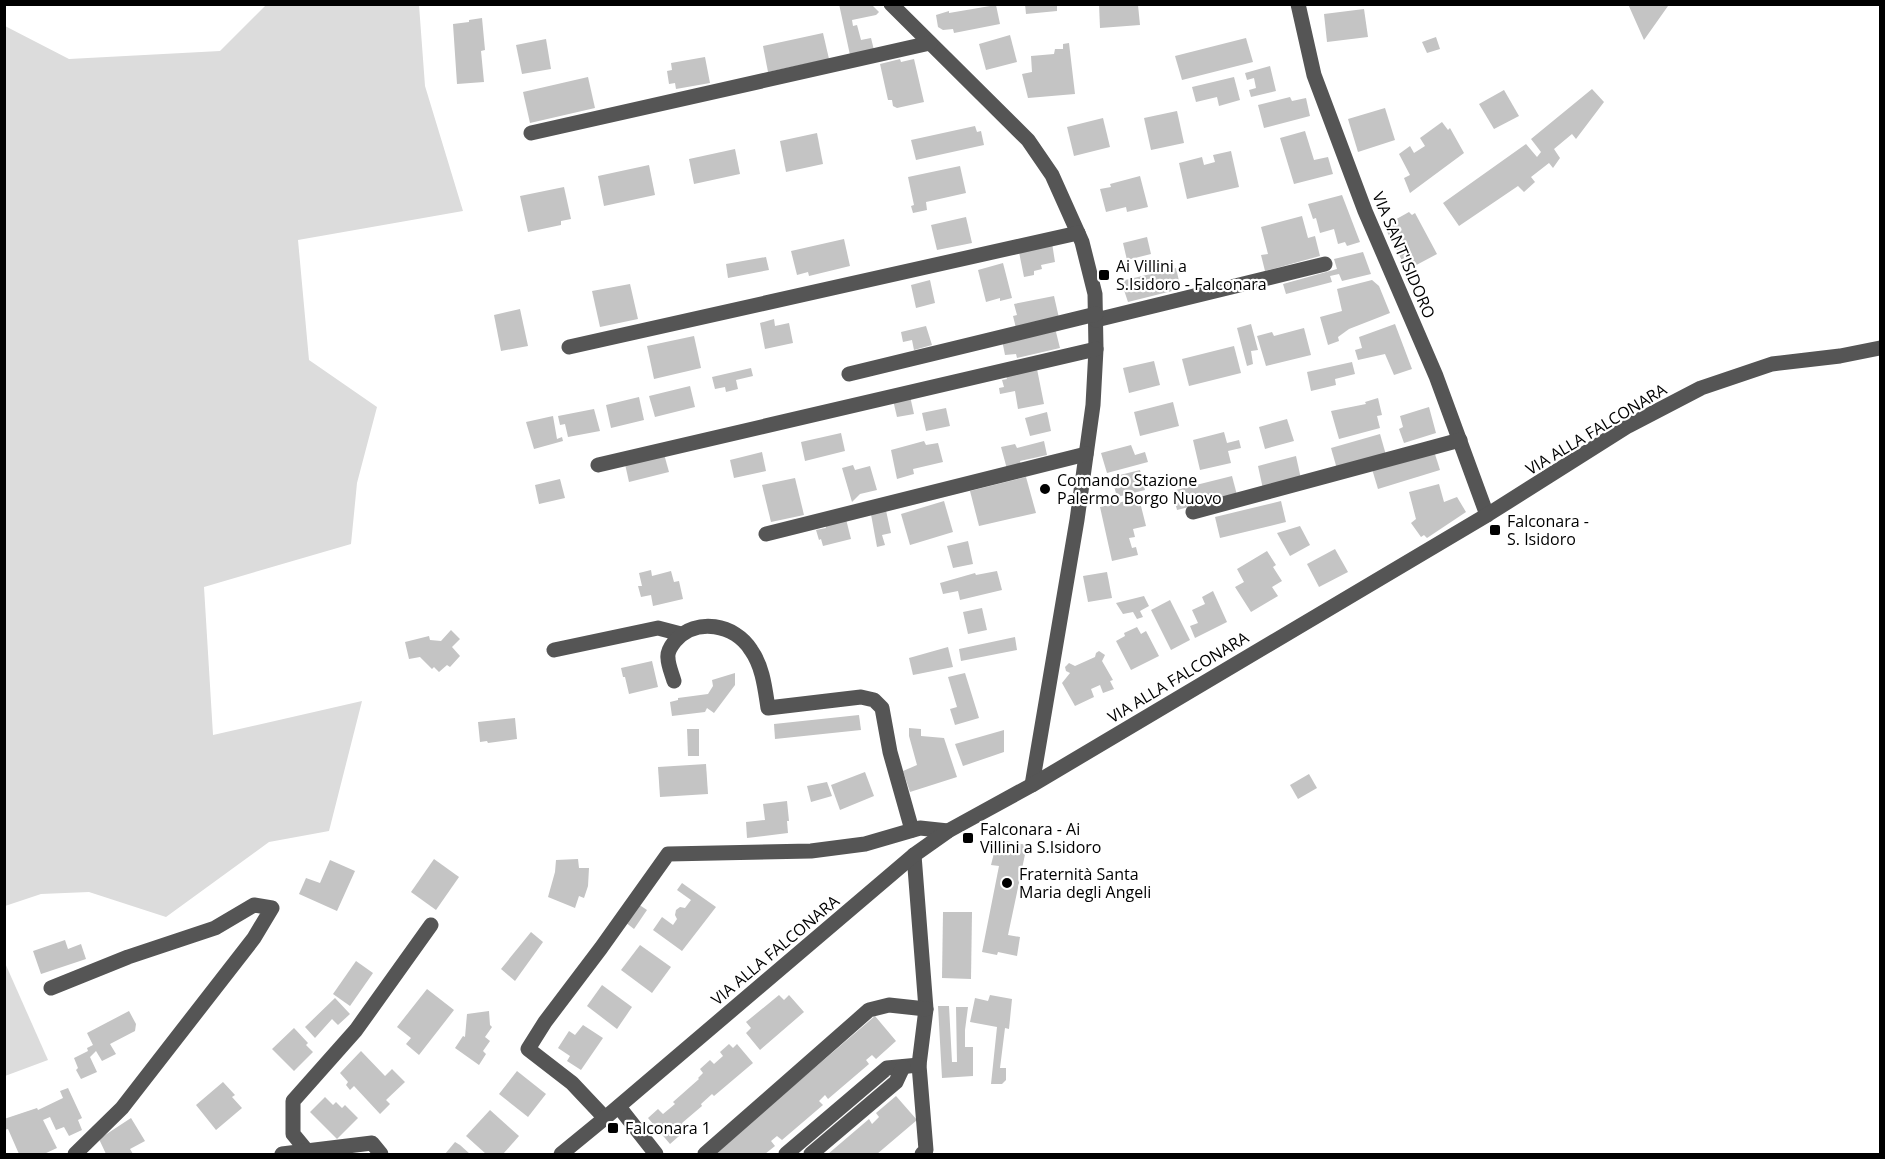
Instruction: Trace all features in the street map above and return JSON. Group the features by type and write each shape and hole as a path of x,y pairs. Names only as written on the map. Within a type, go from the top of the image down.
{"street":[{"path":"891,4 1028,140 1052,175 1078,233 1095,294 1096,349 1093,405 1077,520 1032,784"},
{"name":"VIA SANT'ISIDORO","path":"1298,4 1314,75 1365,211 1436,376 1487,515"},
{"path":"531,133 930,43"},
{"path":"569,347 1078,233"},
{"path":"849,374 1325,264"},
{"name":"VIA ALLA FALCONARA","path":"561,1155 914,855 948,831 1032,784 1487,515 1628,426 1701,388 1772,364 1840,356 1881,348"},
{"path":"598,465 1096,349"},
{"path":"1193,512 1460,440"},
{"path":"766,534 1086,454"},
{"path":"674,681 667,657 671,646 681,634 704,625 716,626 729,631 751,649 760,667 768,708 861,697 874,700 882,708 890,752 912,830"},
{"path":"554,650 658,628 681,634"},
{"path":"605,1118 572,1083 528,1049 545,1022 668,855 811,851 865,844 920,828 948,831"},
{"path":"914,855 926,1009 919,1065 926,1150 922,1155"},
{"path":"51,988 128,957 215,928 254,905 272,908 254,938 122,1108 75,1155"},
{"path":"307,1151 293,1134 293,1101 356,1030 431,925"},
{"path":"705,1155 869,1010 889,1005 926,1009"},
{"path":"786,1155 887,1068 919,1065"},
{"path":"811,1155 896,1082 903,1067"},
{"path":"619,1107 656,1155"},
{"path":"282,1155 372,1143 381,1155"}],"shaded area":[{"path":"266,5 419,5 425,86 463,211 298,240 309,360 377,407 357,483 351,544 204,587 213,735 362,701 329,831 269,842 166,917 89,892 41,894 5,906 5,26 69,59 220,51"},
{"path":"5,963 48,1060 4,1076"}],"building":[{"path":"839,4 871,4 879,12 876,15 852,20 853,26 857,25 861,40 871,38 874,50 850,55"},
{"path":"1025,4 1057,4 1057,11 1026,14"},
{"path":"1099,4 1138,5 1140,25 1100,28"},
{"path":"1628,4 1672,4 1668,6 1644,40"},
{"path":"996,5 1000,24 954,33 953,29 943,30 938,27 936,15 949,11 949,13"},
{"path":"1364,9 1368,37 1327,42 1324,14"},
{"path":"482,18 485,50 481,51 484,82 457,84 453,24"},
{"path":"823,33 829,59 768,72 763,46"},
{"path":"1010,35 1017,62 986,70 979,44"},
{"path":"1436,37 1440,49 1427,53 1422,42"},
{"path":"1246,38 1253,62 1182,80 1175,56"},
{"path":"546,39 551,69 522,74 516,45"},
{"path":"1069,43 1075,94 1028,98 1022,74 1032,72 1031,56 1054,54 1055,49 1063,49 1063,44"},
{"path":"705,57 710,83 676,89 675,83 669,84 667,71 672,70 671,63"},
{"path":"900,59 901,62 914,59 924,102 897,108 893,106 892,100 888,100 880,64"},
{"path":"1270,66 1276,91 1251,97 1249,90 1256,88 1254,78 1247,80 1245,73"},
{"path":"588,77 595,108 530,123 523,92"},
{"path":"1234,77 1240,100 1219,106 1217,97 1196,102 1192,87"},
{"path":"1592,89 1604,102 1576,139 1572,134 1554,149 1560,158 1553,168 1549,163 1531,177 1535,182 1524,192 1518,186 1459,226 1443,203 1526,144 1537,157 1541,152 1531,139"},
{"path":"1504,90 1519,116 1494,129 1479,104"},
{"path":"1290,97 1292,101 1306,98 1310,116 1264,128 1258,105"},
{"path":"1385,108 1395,140 1358,152 1348,119"},
{"path":"1177,111 1184,143 1151,150 1144,118"},
{"path":"1103,118 1110,147 1074,156 1067,127"},
{"path":"1442,122 1448,130 1450,128 1464,153 1410,193 1404,178 1410,175 1399,154 1410,146 1414,153 1425,146 1420,138"},
{"path":"975,126 977,132 981,131 984,145 916,160 911,140"},
{"path":"1305,131 1314,160 1328,157 1333,174 1294,184 1280,138"},
{"path":"817,133 823,164 786,172 780,141"},
{"path":"735,149 740,174 694,184 689,159"},
{"path":"1231,151 1239,187 1187,199 1179,163 1202,157 1204,165 1215,162 1213,155"},
{"path":"649,165 655,195 604,206 598,176"},
{"path":"960,166 966,193 926,202 927,210 913,213 911,206 914,205 908,177"},
{"path":"1140,176 1148,207 1127,212 1126,207 1106,212 1100,189"},
{"path":"564,187 571,219 561,221 561,225 528,232 520,196"},
{"path":"1342,195 1360,242 1347,246 1345,242 1338,244 1334,229 1320,233 1316,218 1313,219 1308,204"},
{"path":"1409,212 1412,215 1415,213 1437,254 1407,270 1384,226"},
{"path":"1302,216 1308,238 1315,236 1320,256 1265,271 1261,255 1268,254 1261,227"},
{"path":"966,217 972,243 937,250 931,225"},
{"path":"1147,237 1151,254 1127,260 1123,243"},
{"path":"844,239 850,266 809,276 808,272 797,275 791,251"},
{"path":"1052,243 1055,262 1041,265 1042,269 1034,271 1034,275 1024,277 1019,252"},
{"path":"1363,252 1371,274 1342,281 1339,274 1330,276 1332,282 1286,294 1283,284 1337,269 1334,259"},
{"path":"766,257 769,270 728,278 726,264"},
{"path":"1003,263 1012,298 1000,301 1000,298 986,302 978,270"},
{"path":"1176,268 1180,285 1171,287 1172,291 1128,302 1121,281"},
{"path":"930,280 935,303 916,308 911,285"},
{"path":"1372,280 1379,286 1390,313 1349,329 1338,337 1339,341 1328,345 1320,317 1342,311 1337,289"},
{"path":"630,284 638,319 600,327 592,291"},
{"path":"1054,296 1059,318 1016,328 1013,316 1017,315 1014,304"},
{"path":"520,309 528,346 501,351 494,315"},
{"path":"774,319 775,326 789,323 793,343 765,349 760,323"},
{"path":"1251,324 1258,350 1251,351 1253,364 1247,366 1237,328"},
{"path":"1395,324 1412,369 1394,375 1385,354 1358,360 1355,350 1362,348 1359,337"},
{"path":"926,326 932,345 914,350 912,340 903,342 901,332"},
{"path":"1055,328 1060,348 1017,358 1016,354 1005,355 1002,340"},
{"path":"1304,328 1311,355 1266,366 1257,336 1272,332 1274,336"},
{"path":"694,336 701,368 654,379 647,346"},
{"path":"1234,346 1241,373 1189,386 1182,359"},
{"path":"1154,361 1160,385 1129,393 1123,368"},
{"path":"1352,362 1355,374 1335,379 1336,385 1311,391 1307,372"},
{"path":"751,368 753,376 736,380 738,389 726,392 725,387 715,389 712,377"},
{"path":"1037,369 1044,404 1018,409 1015,391 1000,394 999,388 1004,387 1002,380 1007,379 1006,376"},
{"path":"690,386 695,407 655,417 649,396"},
{"path":"910,396 914,414 897,417 893,400"},
{"path":"639,397 644,420 611,428 606,405"},
{"path":"1378,398 1382,415 1377,416 1380,428 1339,439 1331,411 1366,404 1365,402"},
{"path":"1173,402 1179,426 1140,436 1134,412"},
{"path":"1429,407 1436,433 1404,443 1399,429 1403,427 1400,416"},
{"path":"946,408 950,426 926,431 922,413"},
{"path":"594,409 600,431 568,437 565,424 560,425 558,416"},
{"path":"1047,412 1051,431 1030,436 1025,418"},
{"path":"553,416 557,439 562,437 563,441 534,449 526,422"},
{"path":"1287,419 1294,441 1265,449 1259,427"},
{"path":"1224,432 1227,443 1239,440 1241,448 1228,451 1231,463 1200,470 1193,440"},
{"path":"841,433 845,451 805,461 801,442"},
{"path":"1380,434 1386,455 1337,469 1331,448"},
{"path":"924,441 926,445 938,443 943,462 913,469 914,474 897,479 891,450"},
{"path":"1044,441 1047,455 1020,461 1021,465 1007,469 1001,447 1015,444 1017,448"},
{"path":"1131,445 1135,455 1145,452 1148,462 1107,473 1101,453"},
{"path":"1434,451 1440,470 1378,489 1372,469"},
{"path":"762,452 766,471 734,478 730,460"},
{"path":"664,454 669,472 629,482 625,464"},
{"path":"1296,456 1301,479 1263,489 1258,466"},
{"path":"853,465 855,470 870,466 877,490 860,494 852,502 842,468"},
{"path":"1140,470 1145,490 1117,497 1114,486 1118,485 1116,476"},
{"path":"1232,476 1237,495 1177,510 1172,491"},
{"path":"1026,477 1036,513 979,526 970,491"},
{"path":"795,478 804,515 771,522 762,485"},
{"path":"560,479 565,498 539,504 535,485"},
{"path":"1439,484 1444,502 1457,497 1466,512 1427,538 1424,535 1421,537 1411,523 1416,519 1409,492"},
{"path":"1139,498 1146,526 1133,529 1135,537 1129,538 1132,548 1136,547 1138,555 1112,561 1100,507"},
{"path":"944,501 953,532 910,545 901,514"},
{"path":"1281,501 1286,522 1220,538 1215,517"},
{"path":"885,506 891,533 882,535 885,545 877,547 870,509"},
{"path":"846,519 851,539 823,546 816,530 826,528 825,524"},
{"path":"1300,526 1310,545 1290,556 1277,533"},
{"path":"968,541 973,564 953,568 947,546"},
{"path":"1335,549 1348,572 1319,587 1307,564"},
{"path":"1267,551 1282,581 1272,587 1278,596 1251,612 1235,587 1244,582 1237,569"},
{"path":"651,570 652,576 671,571 674,582 679,581 683,599 653,606 651,595 641,597 638,586 642,586 639,573"},
{"path":"997,571 1002,590 960,600 958,591 943,594 940,583 975,573 976,575"},
{"path":"1107,572 1112,598 1088,602 1083,576"},
{"path":"1213,591 1227,622 1195,638 1190,626 1198,623 1192,610 1205,604 1202,597"},
{"path":"1144,596 1149,606 1140,611 1143,617 1137,619 1133,612 1123,614 1116,603"},
{"path":"1170,600 1190,640 1171,650 1151,610"},
{"path":"982,608 987,630 968,634 963,612"},
{"path":"1137,627 1141,634 1146,631 1159,656 1131,670 1116,641 1125,636 1124,633"},
{"path":"451,630 460,639 452,647 460,656 450,667 447,665 439,672 434,667 432,669 420,657 409,659 405,642 429,636 430,640 441,641"},
{"path":"1015,637 1017,650 961,661 959,649"},
{"path":"948,647 953,667 913,675 909,658"},
{"path":"1099,651 1105,655 1102,661 1113,680 1110,681 1114,689 1103,693 1100,685 1091,689 1094,697 1075,706 1062,683 1070,673 1065,667 1069,663 1075,666 1095,657"},
{"path":"652,661 658,687 629,694 621,668"},
{"path":"735,673 735,685 714,713 707,708 705,712 672,716 670,702 678,698 708,694 713,686 712,680"},
{"path":"965,673 979,718 955,725 950,709 957,707 948,677"},
{"path":"859,715 861,730 775,739 774,724"},
{"path":"515,718 517,739 480,742 478,722"},
{"path":"909,728 921,729 921,736 944,738 957,777 910,792 903,771 917,765"},
{"path":"687,729 699,729 699,756 688,756"},
{"path":"1004,730 1004,752 963,766 955,744"},
{"path":"706,764 708,794 660,797 658,767"},
{"path":"865,772 874,796 840,810 831,785"},
{"path":"1309,774 1317,788 1298,799 1290,785"},
{"path":"827,782 832,796 811,802 807,786"},
{"path":"787,801 788,833 747,838 746,822 765,820 763,804"},
{"path":"1005,841 1027,845 1008,935 1020,937 1017,956 998,952 997,955 982,952 999,866 991,865 995,849 1003,850"},
{"path":"434,859 459,877 436,910 411,892"},
{"path":"578,859 579,868 589,868 588,886 584,898 579,896 575,908 548,897 556,860"},
{"path":"330,860 355,871 337,911 299,894 306,878 320,883"},
{"path":"682,883 716,907 682,951 653,930 662,917 673,925 677,919 676,910 680,907 685,908 691,900 677,890"},
{"path":"638,904 647,910 634,929 625,922"},
{"path":"943,912 972,912 971,979 942,978"},
{"path":"531,932 543,942 515,981 501,969"},
{"path":"65,940 68,949 81,944 86,959 41,974 33,951"},
{"path":"640,945 671,967 652,993 621,970"},
{"path":"356,961 373,973 350,1006 333,994"},
{"path":"602,985 632,1007 617,1029 587,1006"},
{"path":"427,989 454,1010 419,1055 406,1044 411,1038 397,1027"},
{"path":"779,995 784,1000 789,995 804,1012 760,1050 746,1033 751,1028 746,1022"},
{"path":"990,995 1012,999 1009,1029 1005,1028 1000,1068 1006,1068 1006,1080 1002,1084 991,1084 997,1027 970,1022 975,998 988,1001"},
{"path":"335,998 350,1014 338,1025 332,1019 315,1038 305,1027"},
{"path":"938,1006 949,1006 952,1062 957,1062 956,1007 968,1007 965,1047 973,1047 973,1076 942,1078"},
{"path":"129,1011 136,1024 135,1031 110,1044 116,1054 102,1061 96,1051 90,1057 97,1072 81,1079 76,1070 78,1068 74,1058 88,1051 87,1048 93,1045 87,1033"},
{"path":"489,1011 492,1027 485,1037 490,1041 483,1051 486,1054 479,1065 455,1048 463,1036 465,1037 467,1014"},
{"path":"875,1016 896,1041 876,1059 872,1055 866,1060 869,1064 828,1099 825,1095 819,1101 823,1105 782,1140 777,1136 771,1141 775,1146 765,1154 714,1154"},
{"path":"583,1025 603,1038 581,1070 567,1061 570,1056 558,1048 569,1031 575,1035"},
{"path":"294,1028 313,1052 294,1071 272,1049"},
{"path":"729,1044 733,1048 737,1044 753,1063 701,1104 702,1106 682,1123 687,1129 670,1144 648,1118 658,1109 663,1114 675,1104 673,1102 699,1079 703,1073 700,1069 710,1060 714,1064 723,1056 720,1052"},
{"path":"361,1051 385,1076 392,1069 405,1082 386,1100 390,1104 380,1114 354,1086 350,1090 346,1085 348,1082 340,1073"},
{"path":"517,1071 546,1094 528,1117 499,1094"},
{"path":"223,1082 235,1095 232,1097 242,1108 216,1130 196,1105"},
{"path":"68,1088 82,1118 78,1120 82,1130 69,1136 64,1127 56,1130 50,1117 43,1120 57,1148 44,1154 19,1154 8,1129 4,1130 4,1119 37,1108 38,1110 63,1098 60,1091"},
{"path":"896,1096 917,1120 877,1154 828,1154 869,1119 872,1124 879,1117 876,1113"},
{"path":"325,1097 333,1105 336,1102 342,1108 345,1105 358,1118 337,1139 310,1112"},
{"path":"490,1110 519,1136 503,1154 486,1154 466,1136"},
{"path":"131,1118 145,1141 130,1149 133,1154 106,1154 99,1139"},
{"path":"455,1142 460,1145 470,1154 445,1154"}],"place":[{"name":"Ai Villini a S.Isidoro - Falconara","path":"1104,275"},
{"name":"Comando Stazione Palermo Borgo Nuovo","path":"1045,489"},
{"name":"Falconara - S. Isidoro","path":"1495,530"},
{"name":"Falconara - Ai Villini a S.Isidoro","path":"968,838"},
{"name":"Fraternità Santa Maria degli Angeli","path":"1007,883"},
{"name":"Falconara 1","path":"613,1128"}]}
